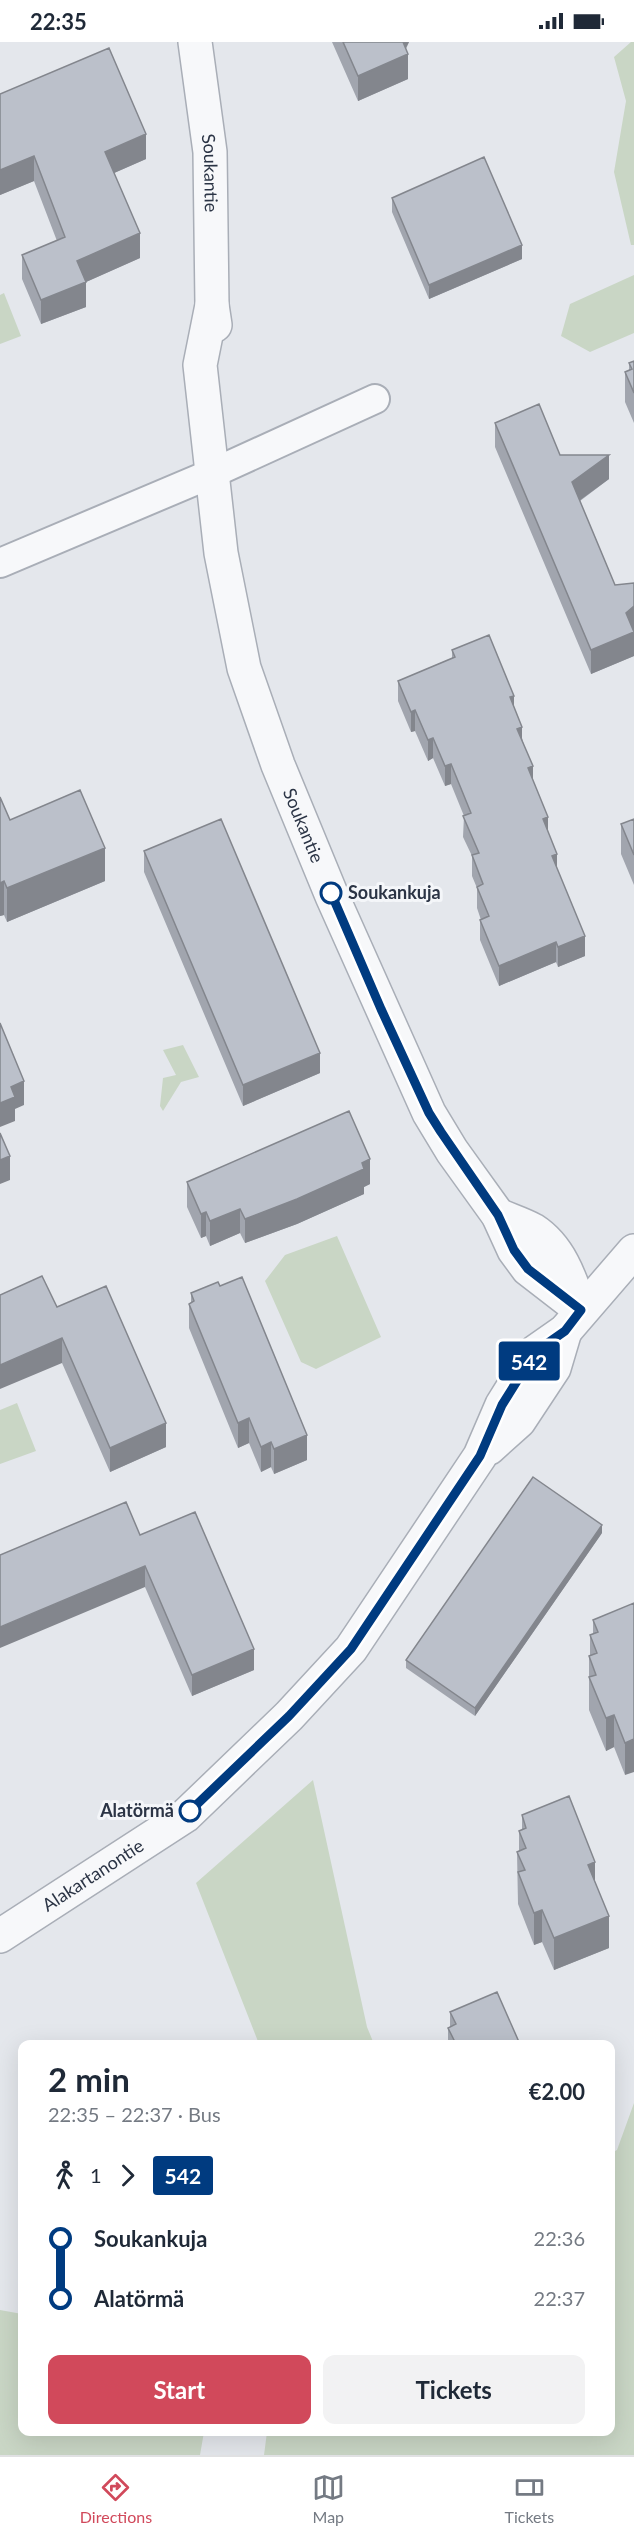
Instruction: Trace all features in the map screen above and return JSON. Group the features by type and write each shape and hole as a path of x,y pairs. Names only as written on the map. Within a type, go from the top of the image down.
{"street":[{"name":"Soukantie","path":"195,42 210,152 212,305 221,364 213,473 221,552 244,668 278,765 324,877 429,1113 452,1151 498,1215 514,1250 573,1321"},
{"path":"0,563 213,473 375,399"},
{"name":"Alakartanontie","path":"0,1936 185,1816 289,1716 351,1649 480,1456 519,1421 554,1368 573,1321 634,1251"}],"green space":[{"path":"634,42 634,245 631,245 614,172 626,101 614,57"},
{"path":"634,275 634,333 590,352 561,336 570,304"},
{"path":"4,293 21,336 0,344 0,295"},
{"path":"183,1045 199,1077 181,1082 163,1111 160,1106 163,1078 176,1075 163,1050"},
{"path":"337,1236 381,1337 316,1369 301,1362 265,1281 285,1255"},
{"path":"17,1403 36,1451 0,1464 0,1410"},
{"path":"313,1780 367,2027 372,2040 257,2040 196,1883"},
{"path":"634,2103 634,2455 264,2455 266,2436 615,2436 615,2151"},
{"path":"0,2310 18,2313 18,2436 203,2436 200,2455 0,2455"}],"building":[{"path":"343,42 403,42 408,54 358,76"},
{"path":"109,48 146,134 105,152 140,233 77,261 86,282 41,300 22,255 65,237 34,156 0,170 0,94"},
{"path":"484,157 522,245 429,285 392,198"},
{"path":"634,361 634,393 625,372 632,369 629,363"},
{"path":"539,404 560,455 609,455 572,482 615,585 634,583 634,606 626,613 634,632 591,650 495,423"},
{"path":"489,635 514,696 510,697 522,727 517,729 533,766 528,768 548,817 543,819 557,854 552,856 585,936 558,947 556,942 499,966 480,920 489,916 477,887 483,884 472,855 479,853 463,816 471,813 451,764 445,766 433,738 428,740 415,710 411,712 398,681 455,657 452,650"},
{"path":"80,790 105,848 7,888 4,881 0,883 0,797 10,820"},
{"path":"221,819 320,1053 243,1085 144,851"},
{"path":"634,819 634,855 621,824"},
{"path":"0,1023 24,1081 11,1087 15,1097 0,1103"},
{"path":"349,1111 370,1159 362,1163 364,1169 245,1219 240,1209 210,1221 206,1212 201,1214 187,1182"},
{"path":"0,1133 10,1156 0,1160"},
{"path":"42,1276 57,1307 106,1286 166,1423 110,1448 62,1338 0,1365 0,1295"},
{"path":"242,1277 307,1435 274,1449 271,1442 261,1447 249,1418 238,1423 189,1304 194,1301 191,1293 218,1282 220,1286"},
{"path":"533,1477 602,1525 475,1708 406,1660"},
{"path":"126,1502 140,1535 195,1512 254,1649 192,1675 145,1566 0,1627 0,1555"},
{"path":"634,1603 634,1739 625,1743 614,1715 606,1718 589,1677 596,1675 589,1656 597,1653 590,1635 598,1632 593,1620"},
{"path":"569,1796 595,1862 588,1865 609,1916 554,1938 542,1910 534,1913 518,1872 525,1870 517,1852 526,1848 519,1831 526,1828 522,1815"},
{"path":"497,1992 518,2040 454,2040 448,2028 456,2024 450,2012"}],"bus line":[{"name":"542","path":"190,1811 289,1716 351,1649 480,1456 502,1405 535,1352 565,1331 581,1310 528,1269 514,1250 498,1215 452,1151 429,1113 331,893"}],"place":[{"name":"Soukankuja","path":"331,893"},
{"name":"Alatörmä","path":"190,1811"}]}
